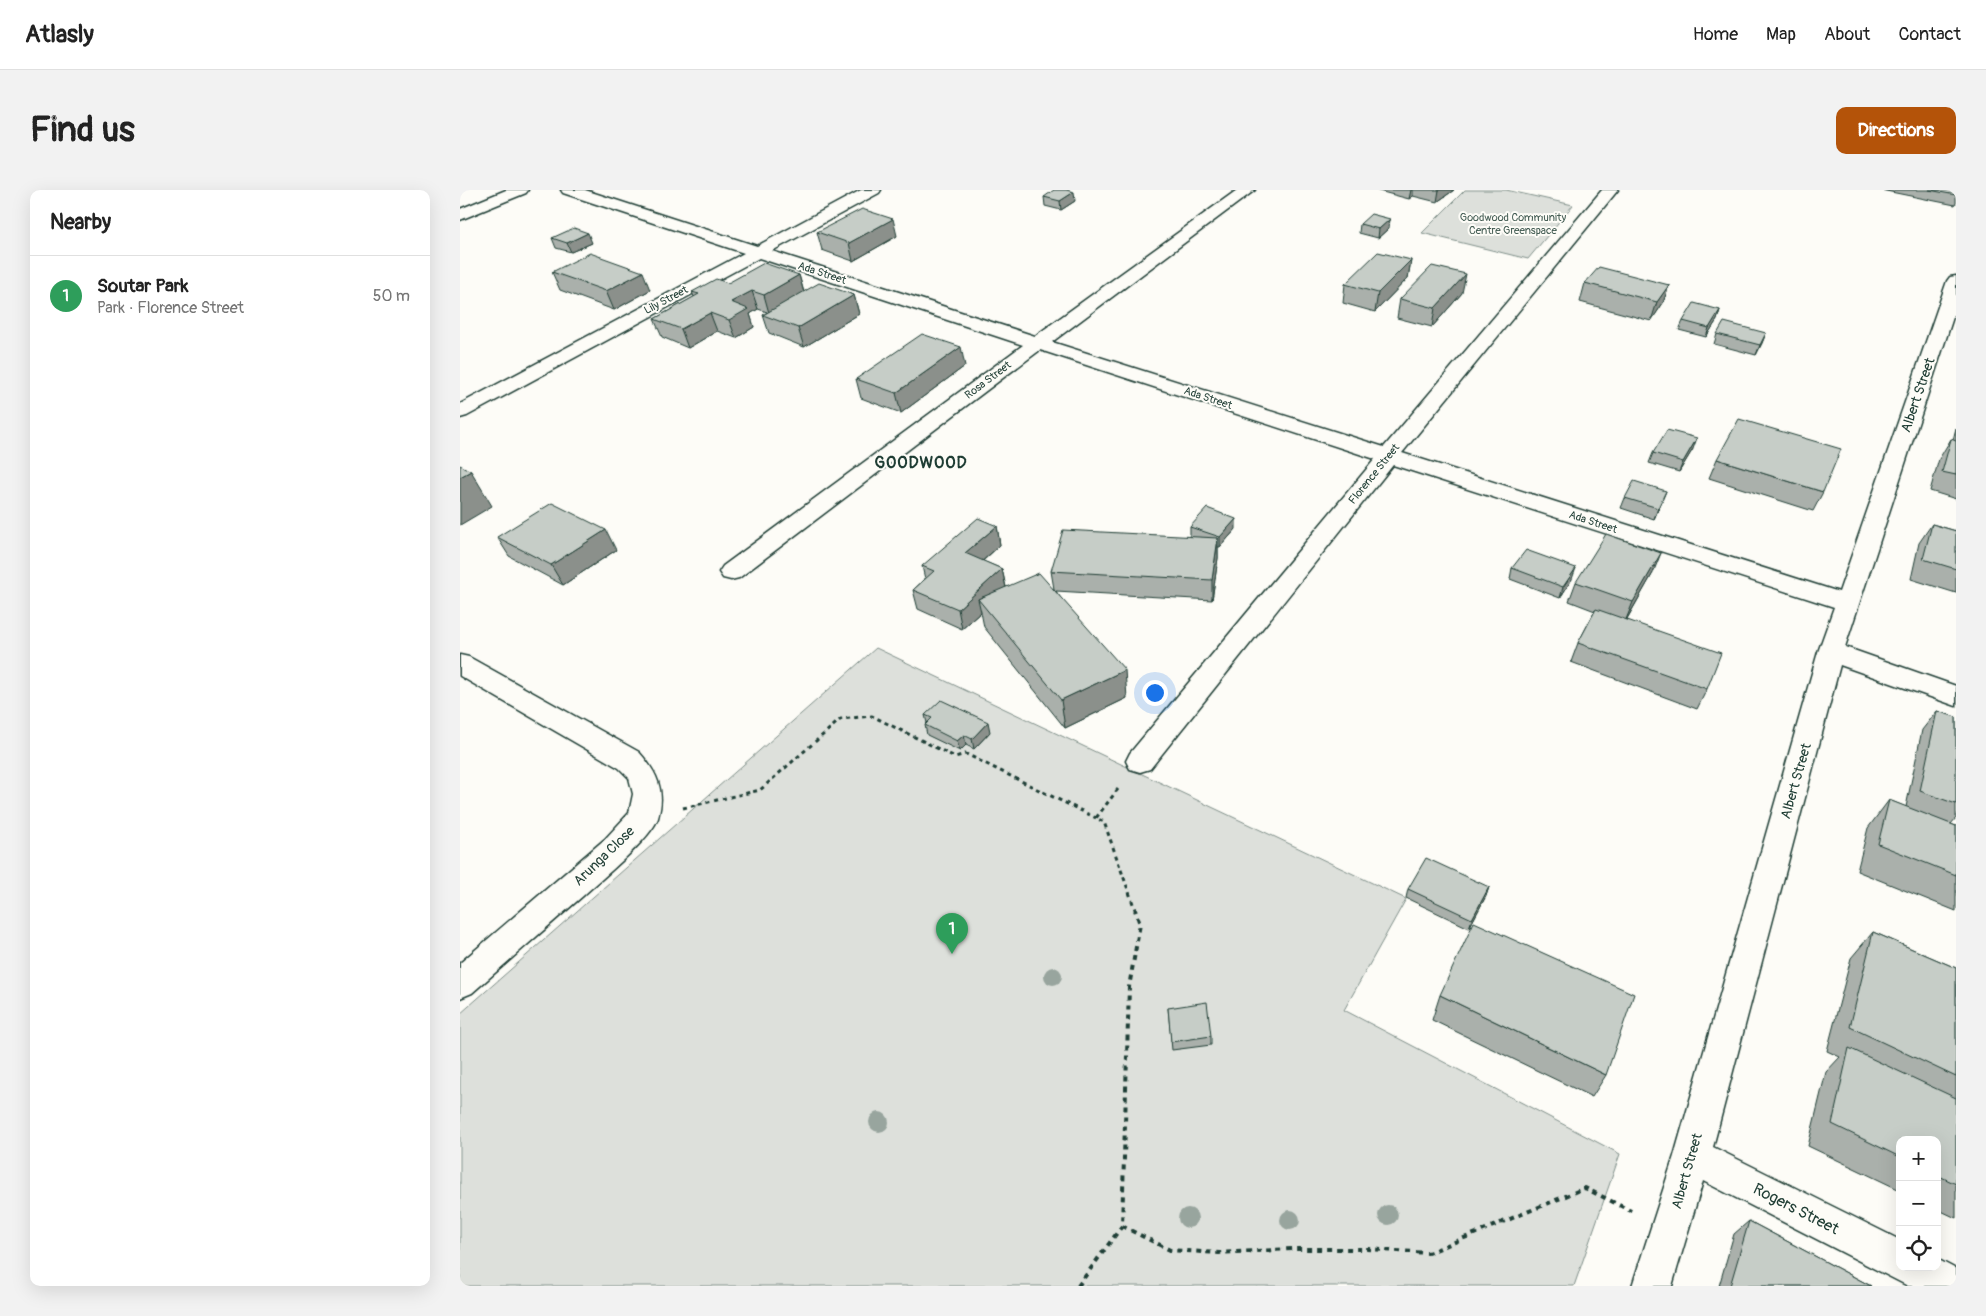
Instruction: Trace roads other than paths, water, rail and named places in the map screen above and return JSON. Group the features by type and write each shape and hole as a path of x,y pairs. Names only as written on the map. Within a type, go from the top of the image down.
{"street":[{"path":"460,215 520,190"},
{"name":"Ada Street","path":"569,190 755,252 1847,603"},
{"name":"Lily Street","path":"460,412 873,190"},
{"name":"Rosa Street","path":"730,572 1037,343 1247,190"},
{"name":"Florence Street","path":"1140,760 1610,190"},
{"name":"Albert Street","path":"1652,1286 1692,1156 1831,652 1956,281"},
{"path":"1831,652 1956,696"},
{"name":"Arunga Close","path":"460,664 629,760 642,774 647,794 643,818 616,848 460,983"},
{"name":"Rogers Street","path":"1692,1156 1896,1259"},
{"path":"1920,1271 1949,1286"}],"place":[{"name":"Soutar Park","path":"952,954"}],"district":[{"name":"GOODWOOD","path":"921,463"}],"park label":[{"name":"Goodwood Community Centre Greenspace","path":"1513,223"}]}
